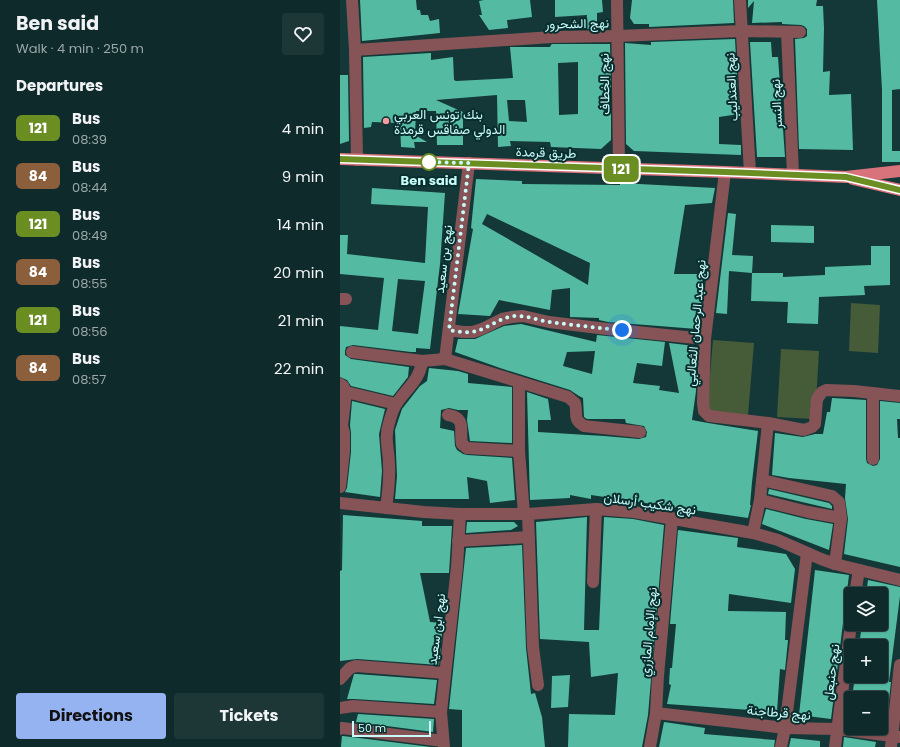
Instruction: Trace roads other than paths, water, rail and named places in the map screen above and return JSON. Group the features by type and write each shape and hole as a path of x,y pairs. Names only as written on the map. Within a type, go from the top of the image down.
{"main road":[{"name":"طريق قرمدة","path":"340,159 846,177 900,171"},
{"name":"طريق قرمدة","path":"846,177 900,190"}],"street":[{"path":"352,0 355,50 357,160"},
{"name":"نهج الخطاف","path":"617,0 619,168"},
{"name":"نهج العندليب","path":"740,0 750,173"},
{"name":"نهج الشحرور","path":"355,50 508,39 742,31 800,32"},
{"name":"نهج النسر","path":"787,32 793,175"},
{"name":"نهج بن سعيد","path":"445,359 469,163"},
{"name":"نهج عبد الرحمان الثعالبي","path":"725,172 705,338 704,411 709,416 717,418 768,423"},
{"path":"449,330 473,332 502,319 512,316 523,316 549,322 705,338"},
{"path":"352,352 422,361 445,359 568,397 576,406 575,417 577,421 584,426 640,432"},
{"path":"386,508 390,464 386,440 388,424 396,404 416,381 422,368 422,361"},
{"path":"519,382 519,451 528,537 533,647 538,685"},
{"path":"340,487 344,451 344,434 341,426 343,388 396,404"},
{"path":"752,534 760,500 768,423 804,430 809,429 815,424 817,399 822,392 826,390 900,396"},
{"path":"873,393 873,459"},
{"path":"448,415 456,416 459,420 462,444 467,448 519,451"},
{"path":"762,480 832,496 839,502 841,518 834,564"},
{"path":"760,500 808,512 841,518"},
{"name":"نهج شكيب أرسلان","path":"340,502 386,508 460,514 526,514 596,509 634,512 672,518 778,540 834,564 900,580"},
{"path":"593,582 596,509"},
{"name":"نهج ابن سعيد","path":"444,744 441,712 452,616 460,514"},
{"name":"نهج الإمام المازري","path":"650,747 656,713 672,518"},
{"path":"458,541 528,537"},
{"path":"781,747 785,728 806,553"},
{"path":"856,587 858,570"},
{"name":"نهج حنبعل","path":"835,747 850,631"},
{"path":"340,679 350,668 356,666 445,673"},
{"path":"894,740 900,666"},
{"path":"441,712 354,706 340,709 341,728 444,744"},
{"name":"نهج قرطاجنة","path":"656,713 785,728 838,729 894,740"}],"place":[{"name":"بنك تونس العربي الدولي صفاقس قرمدة","path":"386,121"},
{"name":"Ben said","path":"429,162"}]}
